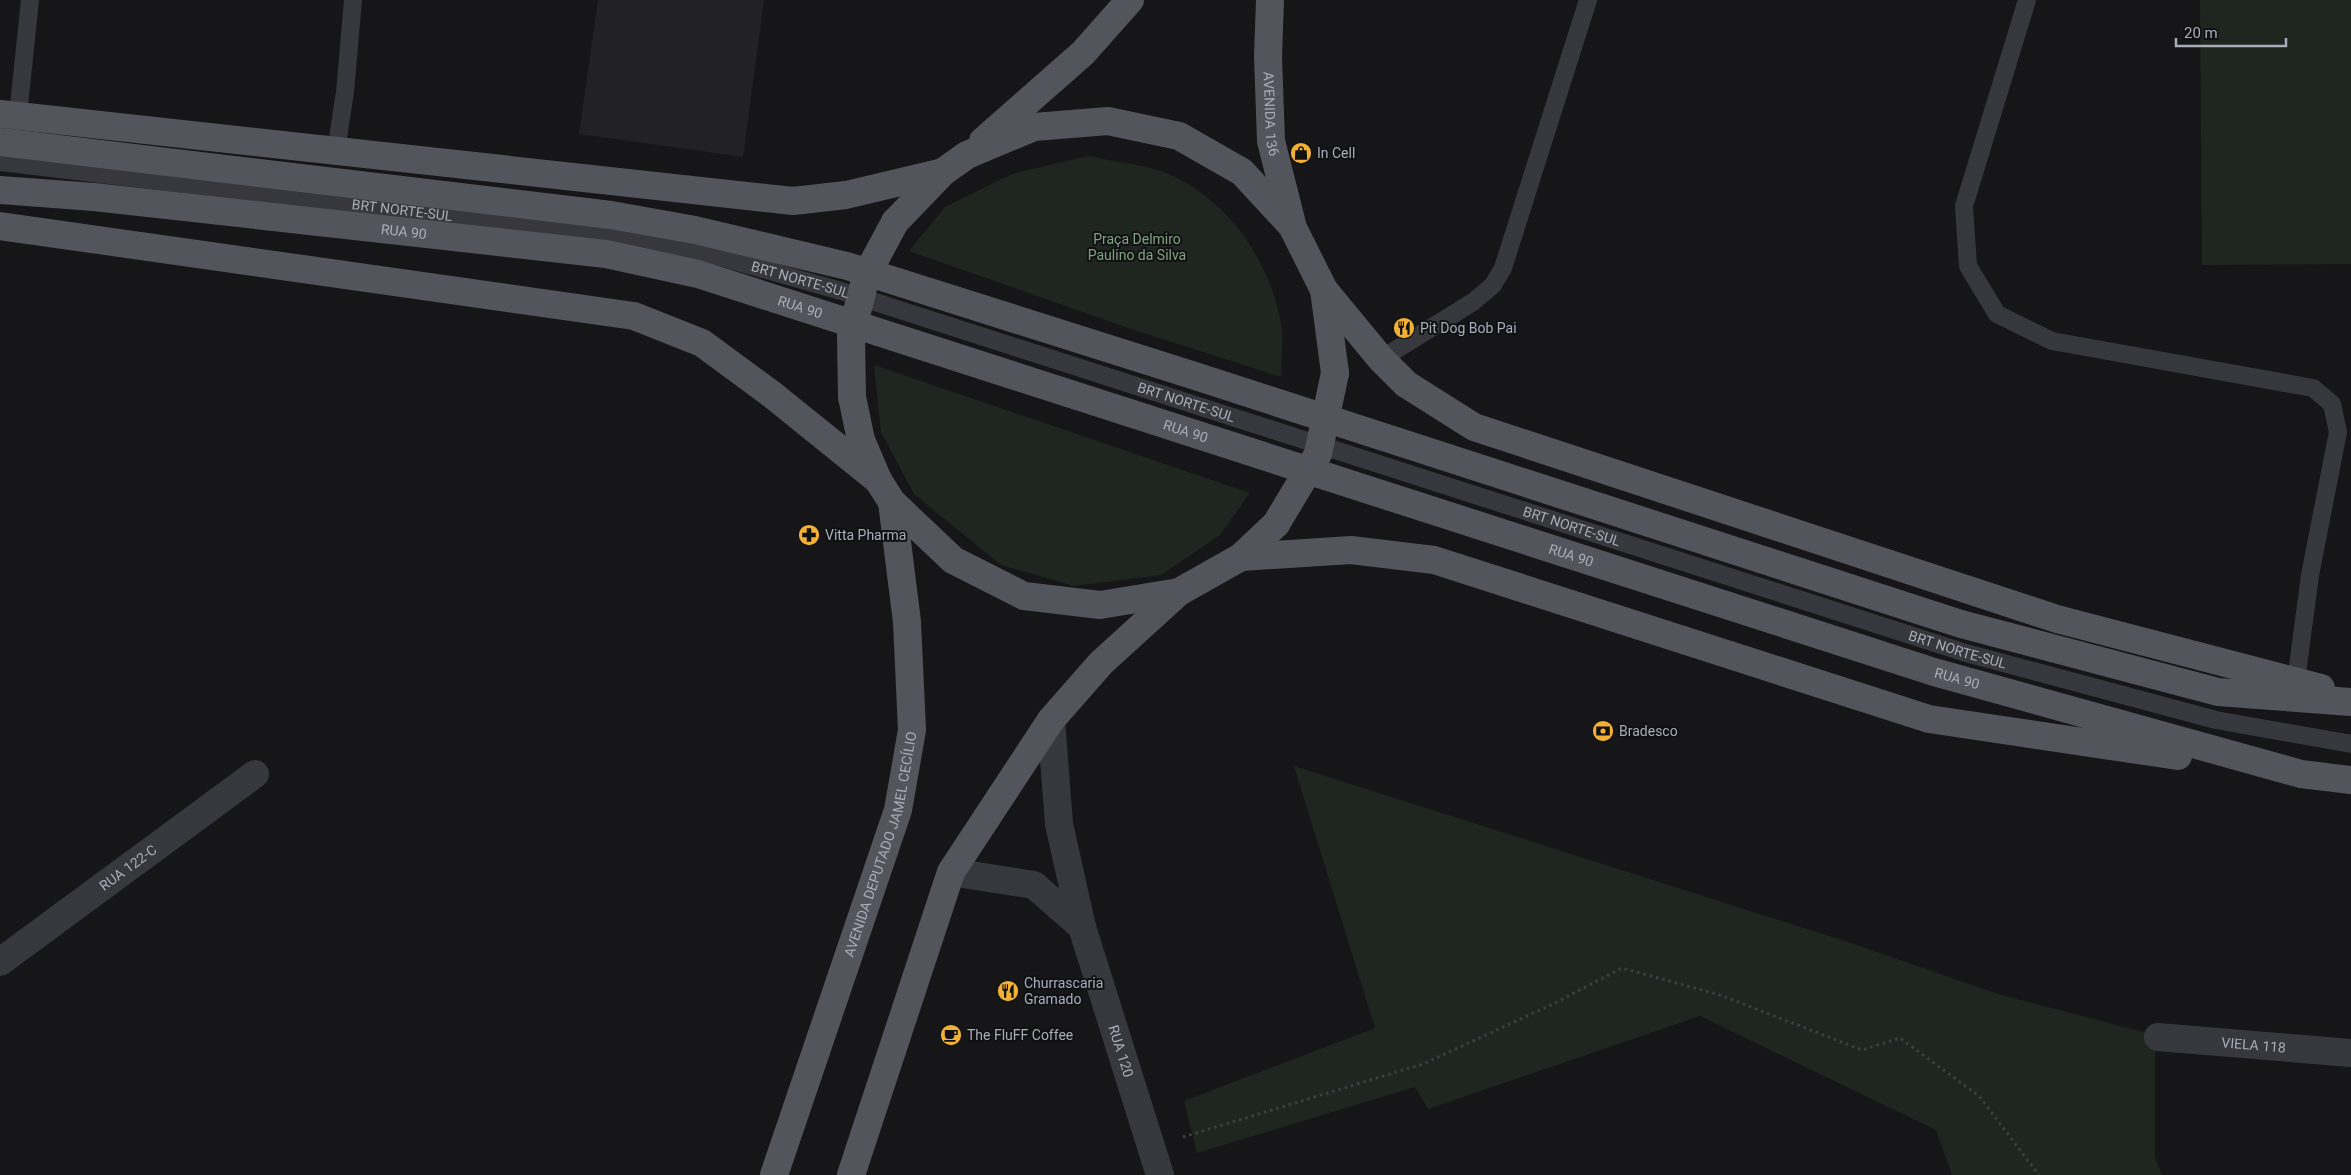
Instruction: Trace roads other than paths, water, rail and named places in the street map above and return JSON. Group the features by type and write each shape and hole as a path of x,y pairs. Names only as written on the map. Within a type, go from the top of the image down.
{"main road":[{"path":"1130,0 1083,53 967,155 943,172 895,222 866,276 852,336 852,397 861,440 878,480 892,502 953,560 1024,596 1100,605 1180,592"},
{"name":"AVENIDA 136","path":"1270,0 1268,57 1271,141 1292,226"},
{"path":"9,114 793,201 846,194 943,172"},
{"path":"967,155 1034,127 1108,120 1179,136 1242,172 1292,226 1324,290 1381,359 1406,384 1474,427 2057,619 2351,697"},
{"path":"0,142 611,215 705,232 856,269 1201,378 1961,624 2218,692 2351,702"},
{"name":"RUA 90","path":"0,190 94,197 606,254 698,274 1340,479 1934,672 2301,774 2351,780"},
{"path":"0,226 634,316 702,343 770,393 878,480"},
{"path":"851,1175 951,872 1051,720 1101,663 1180,592 1241,557 1276,524 1318,454 1335,373 1324,290"},
{"name":"AVENIDA DEPUTADO JAMEL CECÍLIO","path":"774,1175 898,810 912,730 906,622 892,502"},
{"path":"1241,557 1351,550 1434,560 1930,720 2301,774"}],"street":[{"name":"RUA 120","path":"1051,720 1059,824 1082,927 1160,1175"},
{"name":"RUA 122-C","path":"0,962 255,774"},
{"path":"951,872 1034,885 1082,927"},
{"name":"VIELA 118","path":"2158,1036 2351,1053"}],"lane":[{"path":"9,114 30,0"},
{"path":"336,151 353,0"},
{"path":"1381,359 1473,302 1493,285 1503,268 1588,0"},
{"path":"2027,0 1964,206 1968,266 1998,314 2052,341 2313,388 2332,404 2338,432 2310,575 2296,681"},
{"name":"BRT NORTE-SUL","path":"0,162 569,230 699,251 841,291 1966,653 2216,720 2351,744"}],"place":[{"name":"In Cell","path":"1301,153"},
{"name":"Pit Dog Bob Pai","path":"1404,328"},
{"name":"Vitta Pharma","path":"809,535"},
{"name":"Bradesco","path":"1603,731"},
{"name":"Churrascaria Gramado","path":"1008,991"},
{"name":"The FluFF Coffee","path":"951,1035"}],"park label":[{"name":"Praça Delmiro Paulino da Silva","path":"1137,248"}]}
